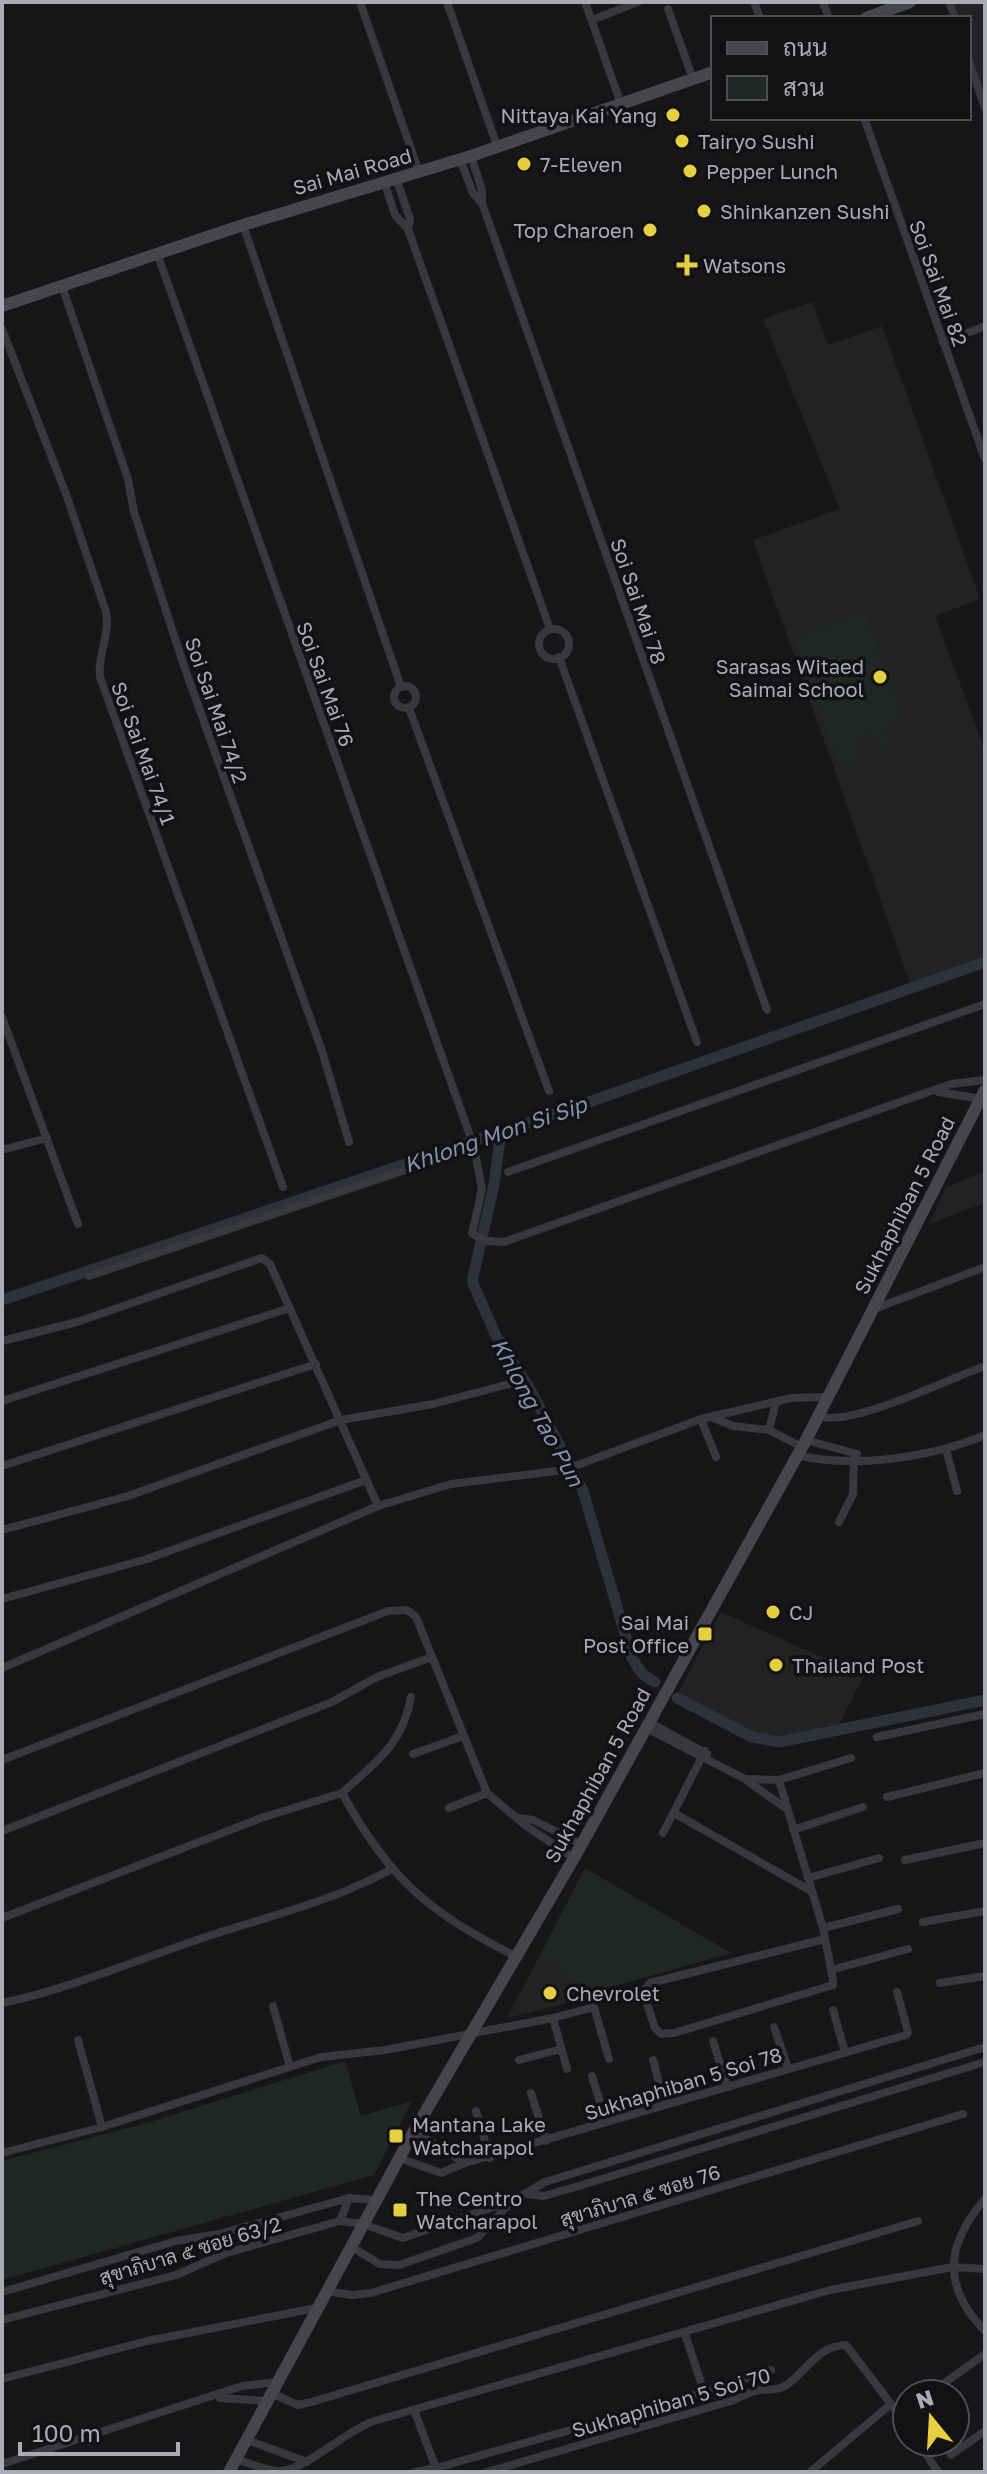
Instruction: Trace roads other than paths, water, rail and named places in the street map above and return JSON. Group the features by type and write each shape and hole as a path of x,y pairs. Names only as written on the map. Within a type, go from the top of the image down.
{"main road":[{"path":"872,16 910,2"},
{"name":"Sai Mai Road","path":"2,306 243,225 466,157 711,73"},
{"name":"Sukhaphiban 5 Road","path":"229,2472 414,2131 574,1858 802,1447 983,1094"}],"street":[{"path":"360,2 419,172"},
{"path":"447,2 497,146"},
{"path":"585,2 621,104"},
{"path":"592,20 638,2"},
{"path":"668,9 693,79"},
{"path":"971,67 985,108"},
{"name":"Soi Sai Mai 82","path":"865,120 985,459"},
{"name":"Soi Sai Mai 78","path":"466,157 473,193 482,203 767,1010"},
{"path":"390,179 395,215 408,229 550,629"},
{"path":"243,225 401,687"},
{"name":"Soi Sai Mai 76","path":"157,253 474,1145 482,1175 472,1234 487,1241 504,1242 933,1092"},
{"name":"Soi Sai Mai 74/2","path":"62,286 128,479 134,512 184,666 322,1051 349,1142"},
{"path":"943,342 983,327"},
{"name":"Soi Sai Mai 74/1","path":"2,329 66,494 106,612 108,628 99,662 100,677 283,1187"},
{"path":"550,629 560,629 569,640 568,650 559,657 547,657 540,650 542,635 550,629"},
{"path":"559,657 697,1042"},
{"path":"401,687 410,687 415,694 415,702 409,708 400,707 395,701 395,692 401,687"},
{"path":"409,708 549,1091"},
{"path":"508,1172 985,1004"},
{"path":"2,1017 78,1224"},
{"path":"933,1092 961,1082 985,1080"},
{"path":"933,1092 983,1094"},
{"path":"970,1118 985,1113"},
{"path":"2,1150 47,1138"},
{"path":"89,1276 474,1145"},
{"path":"2,1341 77,1322 257,1259 270,1264 378,1506"},
{"path":"873,1309 985,1267"},
{"path":"2,1401 290,1308"},
{"path":"2,1466 316,1364"},
{"path":"818,1416 829,1420 856,1417 985,1366"},
{"path":"2,1530 128,1496 341,1420 433,1404 509,1384"},
{"path":"2,1668 378,1506 451,1484 569,1468 706,1418 776,1402 828,1397"},
{"path":"769,1430 776,1402"},
{"path":"706,1418 733,1426 769,1430 802,1447 854,1457 946,1449 985,1435"},
{"path":"706,1418 716,1457"},
{"path":"802,1447 854,1457"},
{"path":"946,1449 957,1491"},
{"path":"839,1522 853,1494 854,1457"},
{"path":"2,1599 147,1559 366,1480"},
{"path":"2,1760 388,1611 407,1610 416,1617 487,1793 526,1826 574,1858"},
{"path":"2,1831 332,1702 377,1677 432,1657"},
{"path":"2,1918 261,1818 342,1793 381,1757 403,1731 411,1697"},
{"path":"877,1737 985,1714"},
{"path":"648,1725 704,1754 787,1809"},
{"path":"413,1754 463,1736"},
{"path":"663,1833 704,1754"},
{"path":"745,1779 779,1780 851,1758"},
{"path":"887,1797 985,1773"},
{"path":"779,1780 823,1928 831,1970 833,1985 826,1990 666,2035 655,2028 643,1992 656,1980 825,1939"},
{"path":"342,1793 368,1840 390,1870 446,1918 517,1957"},
{"path":"449,1808 487,1793"},
{"path":"793,1830 863,1807"},
{"path":"674,1813 811,1891"},
{"path":"518,1818 533,1820 581,1844"},
{"path":"905,1860 985,1843"},
{"path":"808,1878 879,1858"},
{"path":"2,2003 62,1987 224,1931 321,1903 390,1870"},
{"path":"823,1928 898,1909"},
{"path":"923,1922 985,1911"},
{"path":"831,1970 908,1949"},
{"path":"940,1983 985,1976"},
{"name":"Sukhaphiban 5 Soi 78","path":"399,2158 441,2173 465,2163 908,2032 897,1992"},
{"path":"273,2006 290,2067"},
{"path":"2,2153 102,2127 321,2057 385,2050 470,2032 507,2029 594,2007 609,2059"},
{"path":"833,2010 845,2052"},
{"path":"553,2018 567,2069"},
{"path":"774,2027 788,2068"},
{"path":"78,2040 102,2127"},
{"path":"713,2041 727,2086"},
{"path":"349,2198 340,2221 363,2224 403,2238 514,2200 545,2182 985,2047"},
{"path":"519,2060 561,2049"},
{"path":"653,2060 665,2104"},
{"path":"527,2194 544,2196 985,2062"},
{"path":"592,2076 606,2122"},
{"path":"531,2093 546,2141"},
{"path":"476,2111 490,2158"},
{"name":"สุขาภิบาล ๕ ซอย 76","path":"325,2291 371,2293 963,2114"},
{"path":"733,2125 738,2139"},
{"path":"414,2131 465,2163"},
{"path":"2,2292 176,2241 219,2234 349,2198 376,2200"},
{"path":"985,2199 959,2239 953,2267 958,2299 985,2331"},
{"path":"350,2246 380,2264 399,2265 477,2238 514,2200"},
{"name":"สุขาภิบาล ๕ ซอย 63/2","path":"2,2320 176,2275 226,2253 340,2221"},
{"path":"2,2464 242,2386 271,2392 298,2405 315,2401 918,2221"},
{"path":"219,2234 226,2253"},
{"path":"236,2459 279,2471 307,2462 354,2428 830,2290 953,2267 985,2269"},
{"path":"2,2379 147,2341 316,2308"},
{"path":"685,2334 704,2392"},
{"name":"Sukhaphiban 5 Soi 70","path":"487,2472 731,2401 756,2390 774,2391 787,2385 820,2353 841,2345 846,2345 891,2404"},
{"path":"951,2378 985,2354"},
{"path":"415,2472 704,2392 771,2370"},
{"path":"215,2397 271,2392"},
{"path":"810,2472 891,2404"},
{"path":"414,2410 436,2468"},
{"path":"247,2440 307,2462"}],"waterway":[{"name":"Khlong Mon Si Sip","path":"2,1300 572,1108 985,962"},
{"name":"Khlong Tao Pun","path":"501,1132 494,1185 472,1281 496,1336 530,1389 583,1491 632,1658 642,1674 655,1682"},
{"name":"Khlong Tao Pun","path":"677,1698 752,1737 779,1742 985,1700"}],"place":[{"name":"Nittaya Kai Yang","path":"673,115"},
{"name":"Tairyo Sushi","path":"682,141"},
{"name":"7-Eleven","path":"524,164"},
{"name":"Pepper Lunch","path":"690,171"},
{"name":"Shinkanzen Sushi","path":"704,211"},
{"name":"Top Charoen","path":"650,230"},
{"name":"Watsons","path":"687,265"},
{"name":"Sarasas Witaed Saimai School","path":"880,677"},
{"name":"CJ","path":"773,1612"},
{"name":"Sai Mai Post Office","path":"705,1634"},
{"name":"Thailand Post","path":"776,1665"},
{"name":"Chevrolet","path":"550,1993"},
{"name":"Mantana Lake Watcharapol","path":"396,2136"},
{"name":"The Centro Watcharapol","path":"400,2210"}]}
